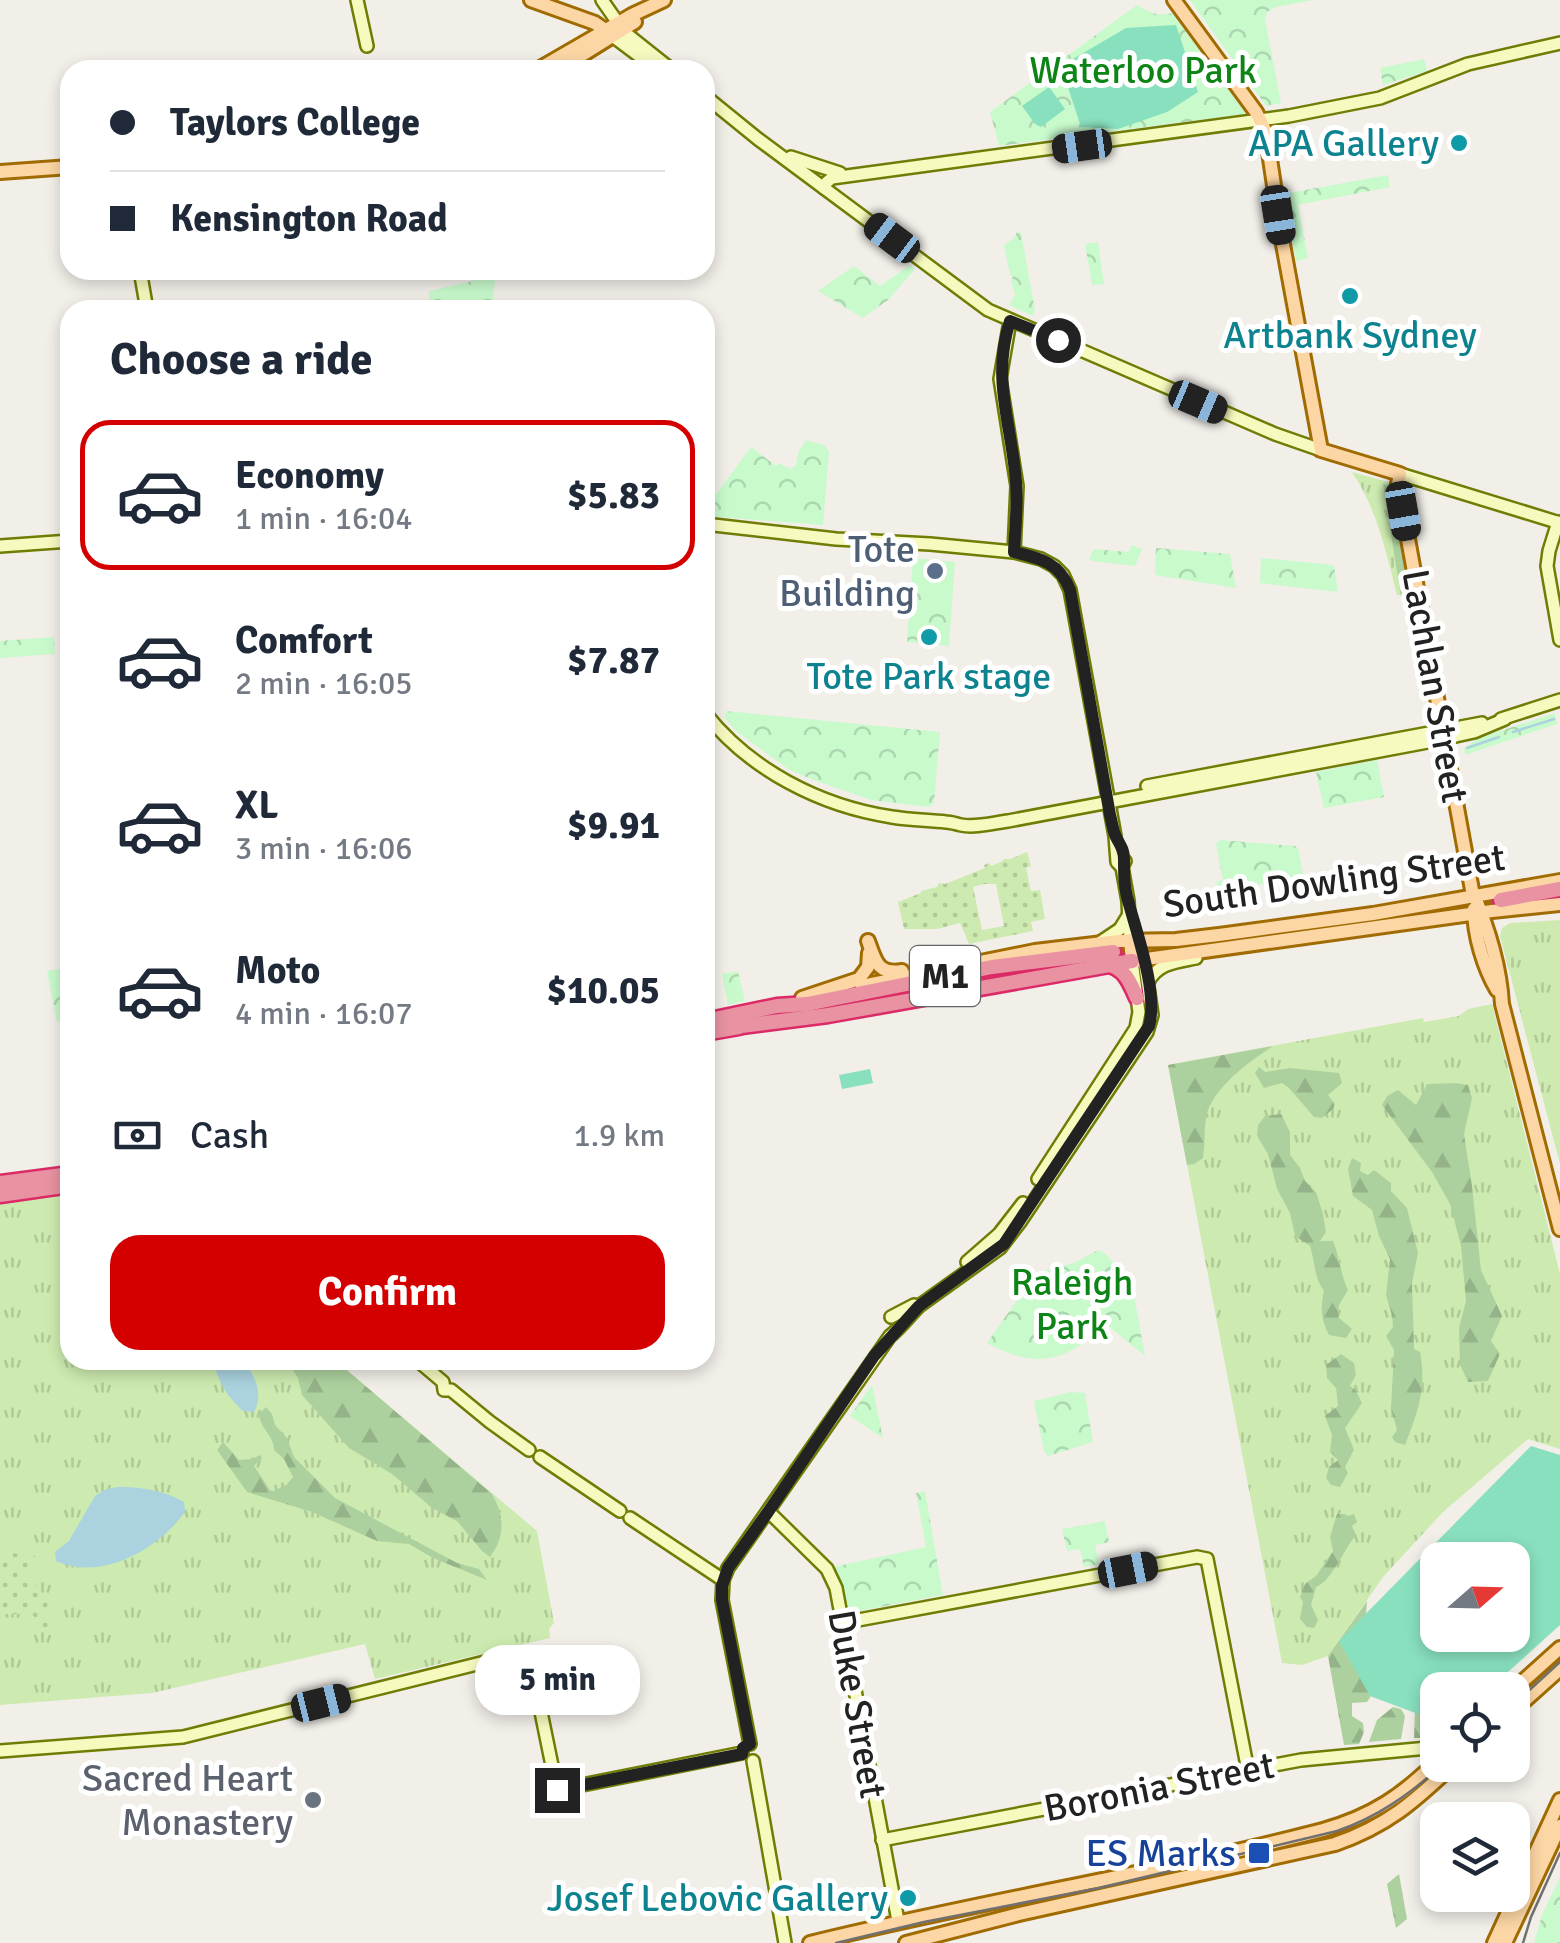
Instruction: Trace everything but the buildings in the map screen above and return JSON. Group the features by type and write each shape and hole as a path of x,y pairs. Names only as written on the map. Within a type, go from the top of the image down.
{"highway":[{"path":"1501,900 1560,889"},
{"path":"734,1028 828,1014 1110,958 1138,960"},
{"path":"1110,958 1126,975 1138,998"},
{"name":"M1","path":"777,1006 807,1004 1004,965 1110,958"},
{"name":"M1","path":"715,1031 1012,972"},
{"name":"South Dowling Street","path":"715,1018 777,1006"},
{"path":"0,1183 60,1175"},
{"path":"0,1194 60,1186"}],"main road":[{"path":"531,0 613,28"},
{"path":"554,0 613,28"},
{"path":"1174,0 1266,129 1321,450 1400,474"},
{"path":"554,60 658,4"},
{"path":"571,60 613,28"},
{"path":"0,172 60,168"},
{"name":"Lachlan Street","path":"1400,474 1398,484 1478,914"},
{"name":"South Dowling Street","path":"777,1006 1035,951 1219,935 1560,881"},
{"name":"South Dowling Street","path":"1138,960 1560,904"},
{"path":"1489,942 1494,922 1517,909"},
{"path":"1478,914 1499,975 1560,1229"},
{"path":"1478,914 1490,978 1502,997"},
{"path":"1447,918 1463,928 1484,956"},
{"path":"802,998 861,978 869,964 868,940 877,963 887,972 938,964 957,966"},
{"path":"1135,940 1138,960"},
{"path":"1530,1675 1560,1648"},
{"path":"1530,1696 1560,1669"},
{"path":"1535,1692 1560,1686"},
{"path":"810,1943 1335,1827 1384,1806 1420,1777"},
{"path":"906,1943 1335,1844 1396,1816 1434,1782"},
{"path":"1494,1943 1560,1800"},
{"path":"1505,1943 1560,1826"}],"street":[{"path":"357,0 368,46"},
{"path":"594,0 613,28 647,60"},
{"path":"602,0 613,28 659,60"},
{"path":"638,43 637,28 658,4"},
{"path":"824,188 852,176 1261,120 1380,98 1468,64 1560,42"},
{"path":"715,106 978,303 1010,321 1321,450"},
{"path":"773,150 852,176"},
{"path":"1010,321 1000,379 1017,486 1014,552"},
{"path":"1400,474 1559,522 1547,560 1560,640"},
{"path":"715,525 1014,552 1049,562 1058,570 1067,582 1078,632 1107,798 1115,836 1122,844 1122,867 1135,940"},
{"path":"0,546 60,542"},
{"path":"715,724 752,760 806,791 868,813 951,822 1107,798 1445,734 1560,700"},
{"path":"1128,901 1135,940"},
{"path":"1098,943 1119,930 1129,915"},
{"path":"1148,983 1164,964 1228,947"},
{"path":"894,1325 1008,1239 1147,1032 1152,1015 1148,983 1138,960"},
{"path":"785,1943 723,1608 723,1580 742,1546 894,1325 1000,1234 1016,1212 1136,1028 1138,960"},
{"path":"1008,1239 1016,1212"},
{"path":"981,1251 1000,1239 1008,1239"},
{"path":"429,1370 490,1422 723,1580"},
{"name":"Duke Street","path":"768,1512 827,1568 836,1588 898,1921"},
{"path":"842,1624 1197,1556 1206,1559 1248,1770"},
{"path":"0,1751 183,1737 501,1657 525,1661 534,1673 557,1790 748,1753"},
{"name":"Boronia Street","path":"882,1840 1248,1770 1338,1755 1420,1748"}],"green space":[{"name":"Waterloo Park","path":"1190,0 1313,0 1267,12 1265,19 1281,103 1266,106"},
{"name":"Waterloo Park","path":"1137,5 1157,14 1172,13 1245,114 999,146 990,112"},
{"path":"1176,25 1198,92 1167,112 1118,129 1081,127 1061,66 1126,28"},
{"path":"1424,59 1427,71 1383,85 1380,68"},
{"path":"1049,87 1065,109 1041,127 1022,106"},
{"path":"1388,175 1390,187 1298,205 1308,258 1296,261 1283,194"},
{"path":"1021,232 1033,316 1009,305 1015,295 1004,245"},
{"path":"1098,242 1104,284 1092,285 1085,244"},
{"path":"910,265 915,269 888,300 863,318 818,291 854,266 880,286"},
{"path":"476,280 495,280 493,300 429,300 429,291"},
{"path":"806,440 824,445 829,451 823,525 715,517 715,496 751,447 776,466 779,463 791,469"},
{"path":"1352,472 1392,483 1413,595 1397,595 1374,516"},
{"path":"1383,484 1393,486 1413,593 1401,597"},
{"path":"1132,545 1142,549 1135,566 1089,558 1094,549 1128,552"},
{"path":"1156,548 1230,554 1236,588 1155,575"},
{"path":"913,558 955,562 949,646 907,642"},
{"path":"1261,558 1334,565 1338,592 1260,583"},
{"path":"54,637 55,654 0,658 0,641"},
{"path":"726,711 940,732 934,803 928,807 871,800 788,769 736,731 725,718"},
{"path":"1555,713 1557,724 1465,755 1464,748 1479,738"},
{"path":"1377,760 1384,797 1324,808 1316,772"},
{"path":"1220,840 1295,846 1303,874 1295,879 1220,891 1216,882 1223,880 1216,844"},
{"path":"1027,852 1031,891 1040,890 1045,919 1031,922 1033,931 969,944 960,923 937,929 904,929 898,902 985,868 989,863 991,866","holes":["996,884 1004,926 982,930 973,887"]},
{"path":"1560,920 1560,1164 1500,936 1502,928 1510,923"},
{"path":"60,969 60,1022 57,1022 47,971"},
{"path":"738,971 745,1001 728,1005 722,974"},
{"path":"1492,1004 1560,1274 1560,1449 1528,1439 1443,1512 1383,1577 1328,1656 1302,1665 1282,1663 1168,1065 1423,1018 1424,1022 1459,1016 1468,1009"},
{"path":"1273,1046 1243,1067 1216,1096 1206,1117 1203,1158 1187,1165 1168,1065"},
{"path":"1259,1067 1265,1072 1290,1068 1339,1073 1342,1083 1328,1095 1335,1104 1333,1109 1322,1118 1314,1117 1282,1083 1264,1088 1255,1073"},
{"path":"870,1069 873,1083 842,1089 839,1075"},
{"path":"1427,1084 1468,1085 1472,1098 1464,1134 1481,1270 1502,1316 1491,1341 1500,1354 1488,1381 1468,1382 1460,1365 1459,1328 1466,1301 1461,1246 1450,1204 1432,1172 1382,1105 1387,1096 1398,1090 1416,1105"},
{"path":"1281,1114 1290,1132 1290,1155 1316,1192 1323,1214 1326,1232 1320,1241 1333,1241 1348,1290 1339,1305 1338,1317 1352,1329 1346,1338 1329,1335 1326,1329 1322,1313 1324,1291 1310,1246 1295,1236 1268,1154 1257,1136 1258,1125 1265,1116"},
{"path":"1352,1158 1361,1163 1360,1171 1368,1175 1374,1170 1391,1183 1391,1191 1407,1208 1418,1253 1412,1283 1414,1349 1420,1352 1422,1389 1405,1445 1392,1437 1397,1430 1391,1408 1394,1350 1386,1336 1393,1327 1386,1295 1390,1259 1372,1210 1353,1196 1348,1169"},
{"path":"60,1194 60,1370 347,1370 537,1531 554,1623 549,1629 550,1638 375,1679 365,1644 152,1693 0,1705 0,1203"},
{"name":"Raleigh Park","path":"1098,1250 1132,1284 1145,1356 1106,1324 1078,1347 1050,1358 1021,1357 987,1343 1029,1283 1041,1281 1043,1271 1074,1263"},
{"path":"1341,1354 1354,1363 1356,1375 1350,1386 1362,1403 1345,1428 1354,1450 1340,1487 1331,1485 1326,1478 1329,1467 1338,1460 1330,1452 1332,1435 1325,1416 1338,1406 1336,1388 1327,1378 1326,1365"},
{"path":"293,1370 347,1370 492,1494 502,1525 490,1557 457,1521 432,1508 392,1474 349,1448 302,1395"},
{"path":"872,1385 883,1438 850,1416"},
{"path":"1071,1392 1085,1393 1093,1442 1048,1456 1034,1401"},
{"path":"266,1407 287,1438 294,1457 335,1498 457,1563 479,1569 487,1580 409,1544 377,1541 312,1512 247,1492 217,1450 223,1442 239,1460 260,1455 262,1458 254,1466 270,1490 286,1485 293,1477 274,1450 260,1419 259,1414"},
{"path":"1531,1446 1560,1455 1560,1625 1508,1672 1420,1672 1420,1715 1370,1696 1339,1641 1420,1559 1420,1652 1530,1652 1530,1542 1436,1542"},
{"path":"925,1491 943,1595 848,1613 833,1567 926,1547 916,1493"},
{"path":"1337,1514 1354,1514 1357,1522 1352,1526 1356,1535 1333,1572 1316,1587 1311,1605 1318,1620 1314,1628 1307,1627 1300,1619 1300,1597 1305,1584 1316,1576 1333,1551 1330,1537"},
{"path":"1105,1521 1109,1542 1095,1545 1099,1564 1084,1567 1080,1549 1067,1551 1062,1529"},
{"path":"10,1552 36,1557 32,1579 42,1596 51,1601 52,1625 45,1632 35,1632 39,1621 28,1611 0,1614 0,1556"},
{"path":"1367,1601 1364,1641 1375,1690 1367,1702 1352,1703 1352,1716 1363,1723 1364,1732 1359,1744 1344,1745 1328,1656"},
{"path":"1393,1707 1401,1709 1405,1716 1401,1739 1369,1742 1377,1720"},
{"path":"1415,1707 1420,1708 1420,1738 1414,1738"},
{"path":"1399,1874 1407,1919 1396,1928 1387,1884"},
{"path":"1560,1877 1560,1943 1534,1943 1542,1915"}],"water":[{"path":"216,1370 249,1370 258,1391 254,1412 243,1411 220,1382"},
{"path":"117,1487 169,1495 184,1502 185,1512 160,1538 128,1558 92,1567 56,1561 55,1552 69,1541 95,1496"}],"waterway":[{"path":"1513,732 1554,719"},
{"path":"1467,748 1499,737"}],"tunnel":[{"path":"1531,902 1560,897"},
{"path":"1436,908 1501,900"},
{"path":"1113,952 1167,944"},
{"path":"1012,972 1094,961"}],"tram line":[{"path":"1530,1690 1560,1662"},
{"path":"836,1943 1099,1888 1337,1831 1393,1804 1423,1782"},
{"path":"1523,1943 1560,1853"}],"place":[{"name":"APA Gallery","path":"1459,143"},
{"name":"Artbank Sydney","path":"1350,296"},
{"name":"Tote Building","path":"935,571"},
{"name":"Tote Park stage","path":"929,637"},
{"name":"Sacred Heart Monastery","path":"313,1800"},
{"name":"ES Marks","path":"1259,1853"},
{"name":"Josef Lebovic Gallery","path":"908,1898"}],"route":[{"path":"557,1790 742,1754 750,1744 722,1600 728,1568 890,1336 919,1306 1004,1244 1149,1026 1152,1015 1146,966 1128,901 1122,844 1115,836 1110,815 1070,590 1054,566 1014,552 1017,486 1000,379 1006,333 1010,321 1058,340"}]}
